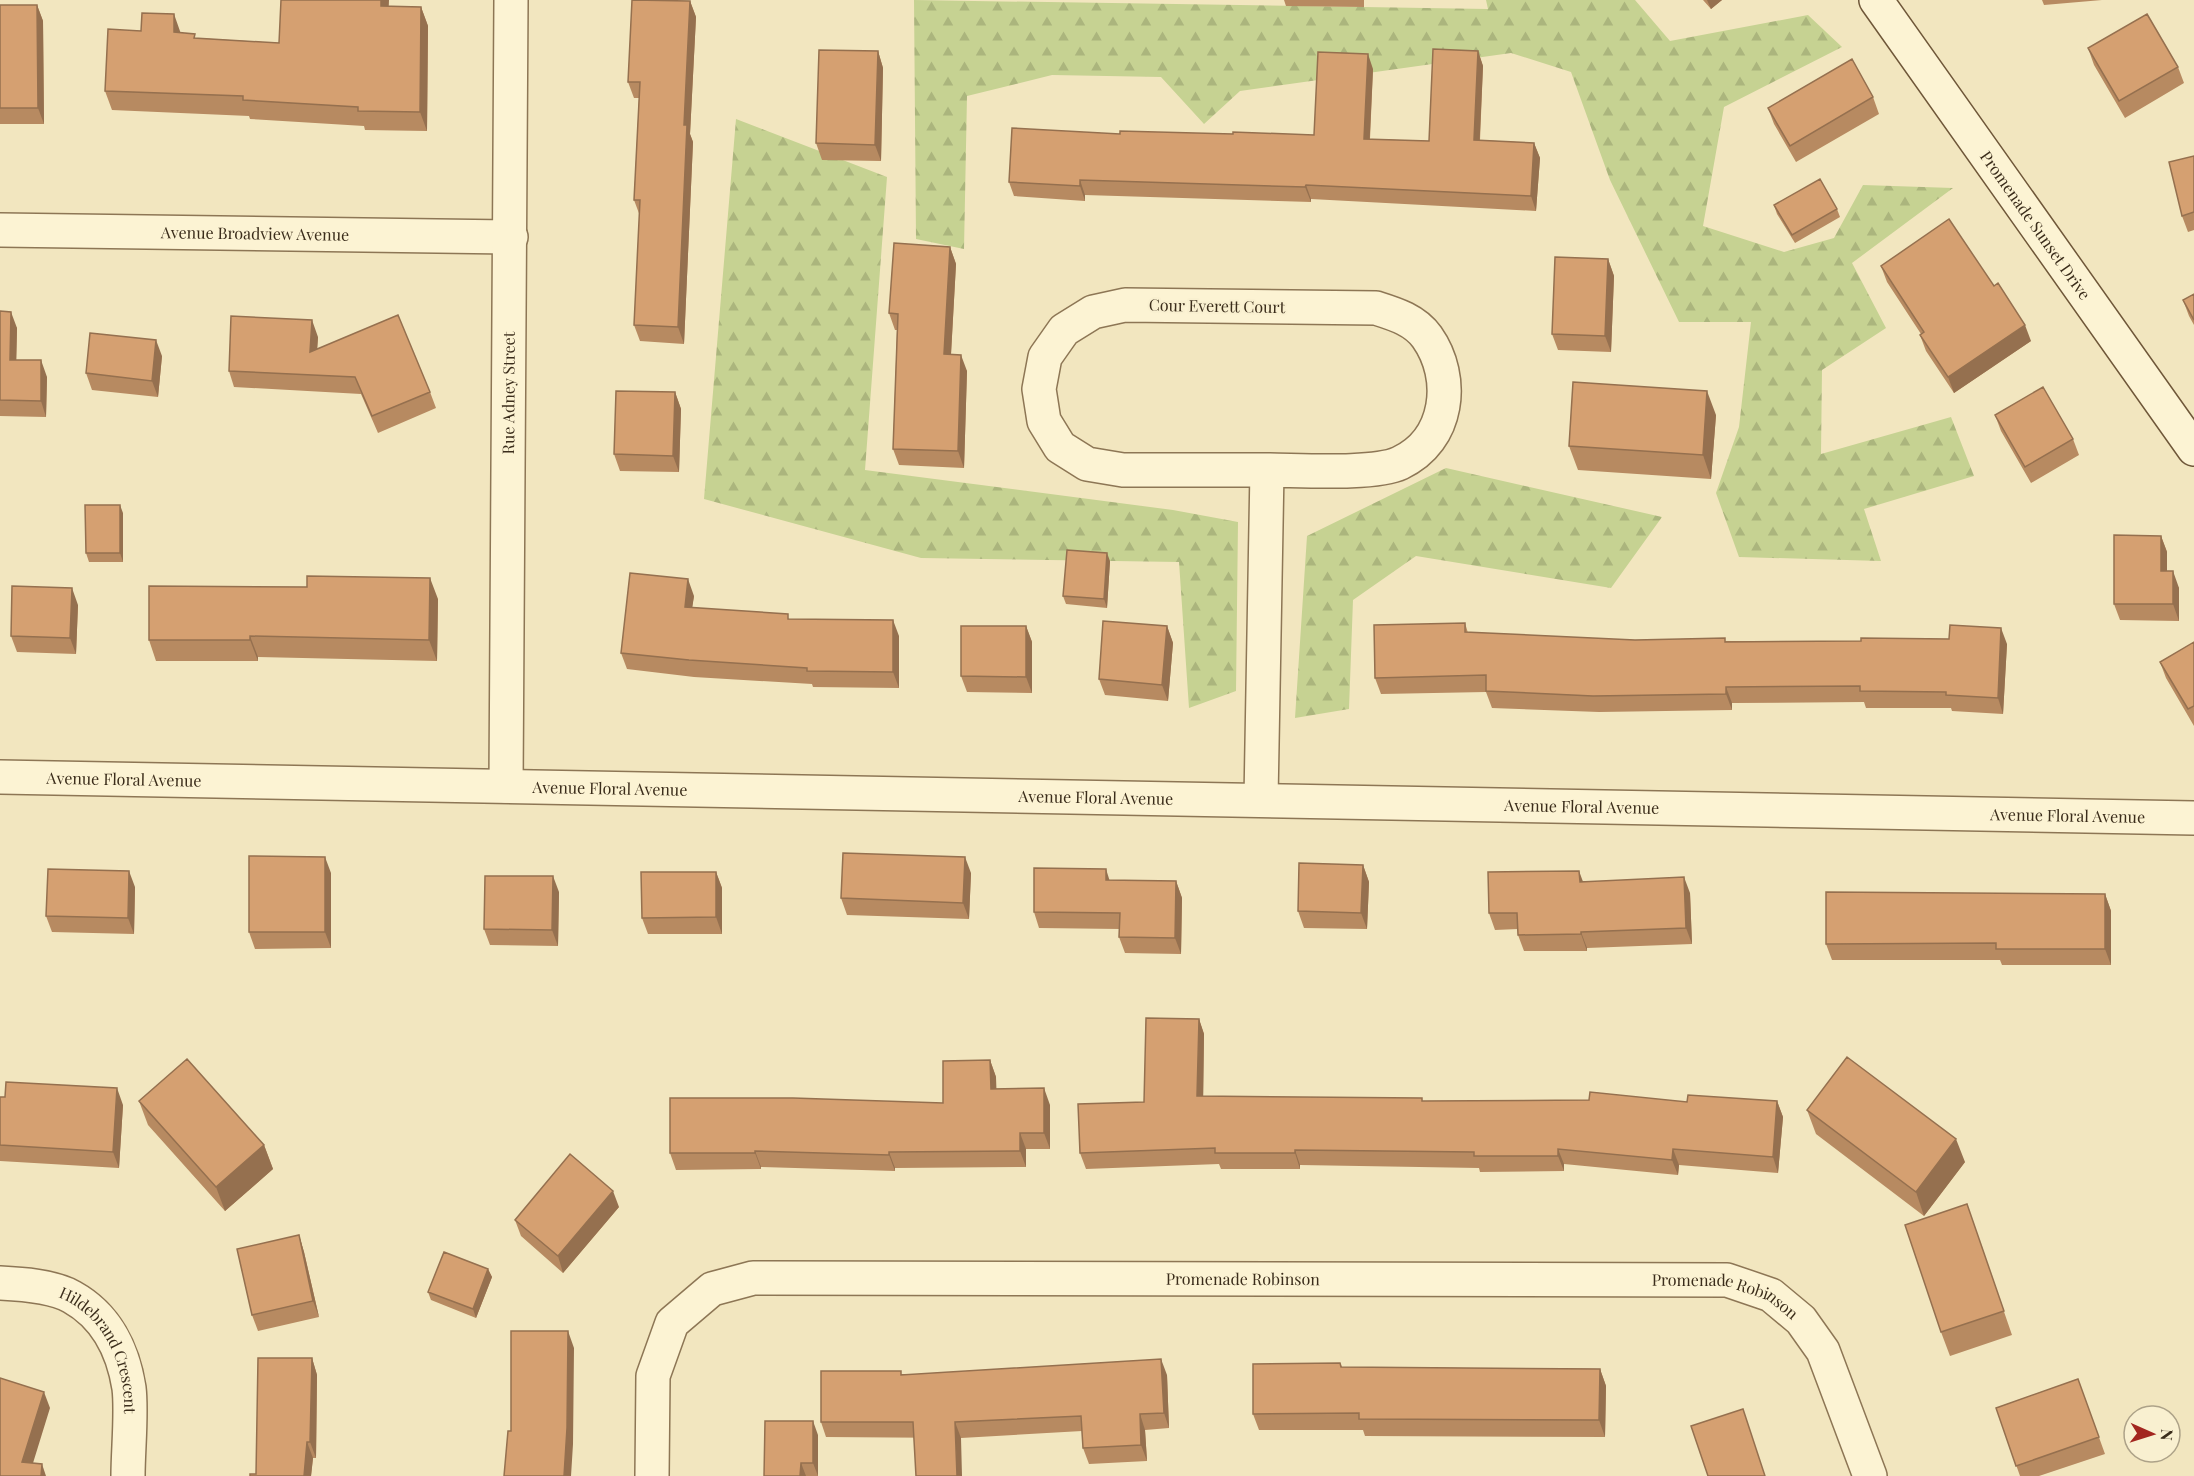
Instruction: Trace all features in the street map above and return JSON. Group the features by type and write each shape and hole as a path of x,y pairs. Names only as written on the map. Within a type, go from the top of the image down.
{"street":[{"name":"Rue Adney Street","path":"506,786 512,0"},
{"name":"Promenade Sunset Drive","path":"1876,0 2194,449"},
{"name":"Avenue Broadview Avenue","path":"0,230 510,237"},
{"name":"Cour Everett Court","path":"1125,305 1376,308 1404,317 1426,335 1441,363 1446,392 1439,423 1423,448 1400,464 1373,470 1267,470 1123,470 1087,464 1060,447 1044,420 1039,389 1045,357 1064,330 1093,312 1125,305"},
{"path":"1261,799 1267,470"},
{"name":"Avenue Floral Avenue","path":"0,777 2194,818"},
{"name":"Promenade Robinson","path":"652,1476 653,1377 672,1323 712,1289 753,1278 824,1278 1727,1280 1770,1295 1801,1320 1823,1351 1870,1476"},
{"name":"Hildebrand Crescent","path":"0,1283 31,1284 72,1296 104,1322 119,1348 129,1389 128,1476"}],"green space":[{"path":"914,0 1488,9 1486,0 1635,0 1670,41 1808,15 1842,47 1724,107 1703,226 1784,252 1834,238 1863,185 1953,188 1852,263 1886,328 1822,370 1821,454 1951,417 1974,476 1864,509 1881,561 1739,557 1716,493 1739,427 1751,322 1679,322 1610,180 1571,72 1511,53 1240,91 1204,124 1161,77 1052,75 967,96 964,249 916,239"},
{"path":"736,119 887,177 865,470 1173,510 1238,522 1236,691 1189,708 1179,562 921,558 704,499"},
{"path":"1446,468 1662,517 1611,588 1416,556 1353,600 1349,709 1295,718 1307,536"}],"building":[{"path":"281,0 381,0 381,6 421,7 420,112 358,111 358,107 243,100 243,96 105,91 108,29 141,31 142,13 174,14 174,32 195,34 194,38 279,43"},
{"path":"632,0 690,1 678,327 634,325 640,200 634,200 640,82 628,82"},
{"path":"0,5 37,5 38,108 0,108"},
{"path":"2147,14 2178,67 2119,101 2088,48"},
{"path":"1433,49 1478,51 1474,140 1534,143 1531,196 1306,185 1305,187 1080,180 1080,186 1009,182 1012,128 1120,134 1120,131 1314,135 1318,52 1368,54 1364,139 1429,141"},
{"path":"819,50 878,51 875,145 816,143"},
{"path":"1852,59 1873,97 1790,146 1768,108"},
{"path":"2194,156 2194,212 2182,216 2169,162"},
{"path":"1820,179 1837,209 1792,235 1774,205"},
{"path":"1949,219 1994,286 1998,283 2025,325 1948,377 1920,335 1924,332 1881,266"},
{"path":"894,243 950,247 944,354 961,355 958,451 893,449 898,314 889,313"},
{"path":"1555,257 1608,259 1605,336 1552,334"},
{"path":"2194,294 2194,320 2183,300"},
{"path":"0,311 11,312 10,360 41,360 41,401 0,400"},
{"path":"398,315 430,392 372,416 355,377 229,371 231,316 312,320 310,352"},
{"path":"90,333 156,340 152,381 86,373"},
{"path":"1573,382 1707,391 1703,455 1569,446"},
{"path":"2043,387 2073,439 2025,467 1995,415"},
{"path":"616,391 675,392 673,456 614,454"},
{"path":"85,505 120,505 120,553 86,553"},
{"path":"2114,535 2161,536 2161,571 2173,571 2173,604 2114,604"},
{"path":"1067,550 1107,553 1104,599 1063,596"},
{"path":"630,573 688,579 685,607 788,614 788,619 893,620 893,672 807,671 807,668 621,653"},
{"path":"307,576 430,578 429,640 250,636 250,640 149,640 149,586 307,587"},
{"path":"12,586 72,588 70,638 11,636"},
{"path":"1103,621 1167,626 1162,685 1099,679"},
{"path":"1465,623 1465,632 1635,640 1725,638 1725,642 1861,641 1861,638 1949,639 1950,625 2001,628 1998,698 1946,695 1946,692 1860,691 1860,686 1726,687 1726,694 1593,696 1486,691 1486,675 1375,678 1374,625"},
{"path":"961,626 1026,626 1026,677 961,676"},
{"path":"2194,642 2194,706 2188,709 2160,662"},
{"path":"843,853 965,857 963,903 841,898"},
{"path":"249,856 325,857 325,932 249,932"},
{"path":"1299,863 1363,865 1361,913 1298,911"},
{"path":"1034,868 1106,869 1106,880 1176,881 1175,938 1119,937 1120,913 1034,912"},
{"path":"48,869 129,871 128,918 46,916"},
{"path":"1579,871 1580,882 1684,877 1686,928 1518,935 1517,913 1489,913 1488,872"},
{"path":"641,872 716,872 716,917 642,918"},
{"path":"485,876 553,876 552,930 484,929"},
{"path":"1826,892 2105,894 2105,949 1996,949 1996,943 1826,944"},
{"path":"1146,1018 1199,1019 1197,1096 1422,1098 1422,1101 1589,1100 1590,1092 1687,1102 1688,1095 1777,1101 1773,1157 1673,1149 1672,1160 1558,1149 1558,1156 1474,1156 1474,1152 1295,1150 1295,1153 1215,1153 1215,1148 1080,1153 1078,1104 1144,1102"},
{"path":"1847,1057 1956,1139 1916,1192 1807,1110"},
{"path":"187,1059 264,1145 216,1187 139,1101"},
{"path":"990,1060 991,1089 1044,1088 1044,1133 1020,1133 1020,1151 889,1152 889,1155 755,1151 755,1153 670,1153 670,1098 793,1098 943,1103 943,1061"},
{"path":"6,1082 117,1088 113,1152 0,1145 0,1097 5,1097"},
{"path":"570,1154 613,1191 558,1256 515,1220"},
{"path":"1967,1204 2004,1311 1941,1332 1905,1225"},
{"path":"299,1235 313,1301 252,1315 237,1249"},
{"path":"444,1252 488,1269 473,1309 428,1292"},
{"path":"511,1331 568,1331 564,1476 504,1476 508,1431 511,1431"},
{"path":"258,1358 312,1358 310,1442 307,1442 304,1476 250,1476 250,1474 256,1474"},
{"path":"1161,1359 1164,1413 1140,1414 1141,1445 1083,1448 1081,1416 955,1422 957,1476 916,1476 913,1422 821,1422 821,1371 901,1371 901,1375"},
{"path":"1340,1363 1341,1367 1600,1369 1599,1420 1359,1419 1359,1413 1253,1414 1253,1364"},
{"path":"0,1378 44,1392 22,1462 42,1464 41,1476 0,1476"},
{"path":"2078,1379 2099,1437 2016,1466 1996,1408"},
{"path":"1743,1409 1765,1476 1708,1476 1691,1426"},
{"path":"765,1421 813,1421 813,1463 801,1463 800,1476 764,1476"}]}
